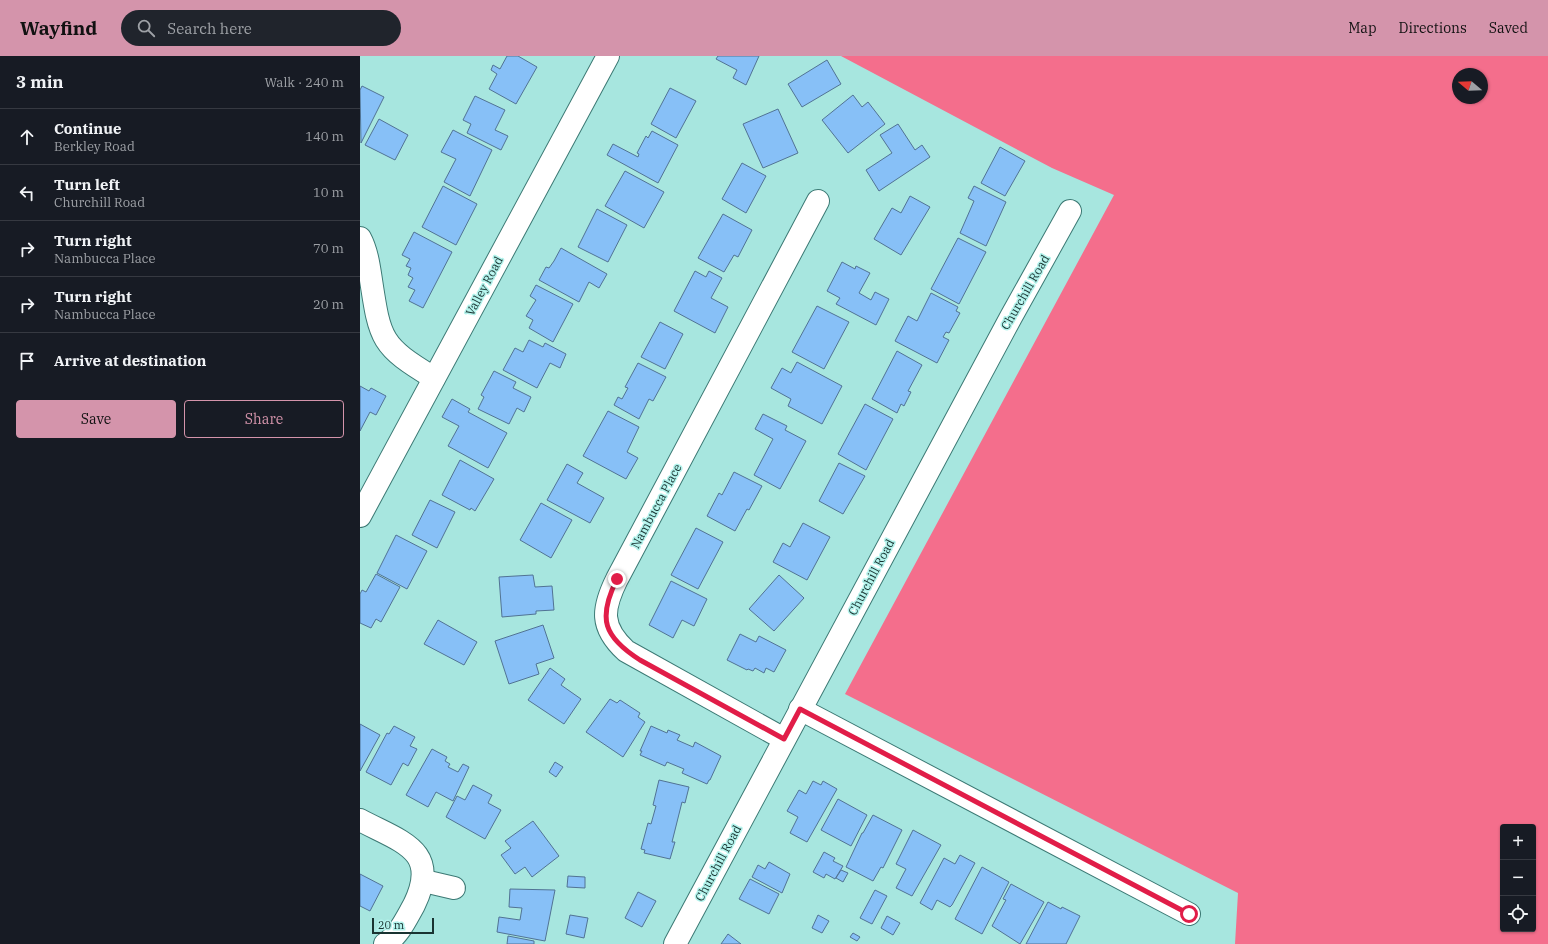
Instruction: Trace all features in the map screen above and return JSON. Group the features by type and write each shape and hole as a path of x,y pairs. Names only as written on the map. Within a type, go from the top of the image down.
{"street":[{"name":"Valley Road","path":"360,516 608,56"},
{"name":"Nambucca Place","path":"784,739 626,651 613,639 607,624 605,609 617,579 818,201"},
{"name":"Churchill Road","path":"675,944 800,709 1070,211"},
{"path":"360,238 369,266 379,327 386,343 398,354 434,378"},
{"path":"800,709 1189,914"},
{"path":"360,820 402,843 418,855 423,867 424,881 406,920 399,931 385,944"},
{"path":"424,881 454,888"}],"shaded area":[{"path":"841,56 1548,56 1548,944 1235,944 1238,893 845,694 1114,195 1052,168"}],"building":[{"path":"507,56 518,56 537,67 516,104 489,89 497,74 491,70 493,65 500,69"},
{"path":"718,56 759,56 746,85 733,78 737,70 716,59"},
{"path":"827,60 841,84 802,107 788,84"},
{"path":"362,86 384,97 361,143 360,90"},
{"path":"670,88 696,101 676,138 651,124"},
{"path":"853,95 862,107 868,102 885,124 848,153 822,120"},
{"path":"475,96 505,110 495,130 508,136 501,150 467,133 471,124 463,120"},
{"path":"778,109 798,153 763,168 743,124"},
{"path":"379,119 408,135 395,160 365,145"},
{"path":"898,124 915,150 922,145 930,157 879,191 866,170 892,153 880,135"},
{"path":"453,130 492,150 470,196 444,182 456,159 441,152"},
{"path":"652,131 678,145 658,183 607,155 613,144 638,157 639,154 637,153 646,136 648,138"},
{"path":"1000,147 1025,161 1005,196 981,183"},
{"path":"742,163 766,176 746,213 722,199"},
{"path":"625,171 664,192 644,228 605,206"},
{"path":"443,186 477,204 456,245 422,227"},
{"path":"974,186 1006,202 986,246 960,233 974,201 968,198"},
{"path":"910,196 930,207 901,255 874,239 892,208 901,213"},
{"path":"597,209 627,225 608,262 578,247"},
{"path":"723,214 752,230 738,257 734,255 724,272 698,258"},
{"path":"414,232 452,252 423,308 409,301 415,290 408,287 413,278 408,275 411,268 406,266 410,259 402,255"},
{"path":"958,238 986,252 959,304 931,289"},
{"path":"561,248 607,274 599,288 589,282 579,302 539,280 546,267 549,268 554,261"},
{"path":"842,262 855,269 856,266 870,273 859,293 871,300 875,292 889,299 876,325 836,304 840,298 827,291"},
{"path":"695,271 706,277 709,271 722,278 711,298 728,307 715,333 674,311"},
{"path":"536,285 573,304 553,342 529,328 533,320 526,316 536,300 530,296"},
{"path":"931,293 958,307 956,311 960,313 949,333 946,332 943,337 949,340 937,363 895,341 908,316 917,321"},
{"path":"817,306 849,322 824,369 792,352"},
{"path":"660,322 683,334 665,369 641,357"},
{"path":"529,340 543,347 545,343 566,354 560,368 550,363 537,388 503,370 515,348 523,352"},
{"path":"897,351 922,365 908,391 911,392 904,406 901,404 897,413 872,399"},
{"path":"797,362 842,386 822,424 788,406 791,399 771,388 782,368 791,373"},
{"path":"638,363 666,377 653,401 649,399 639,419 614,405 618,397 622,399 628,388 625,387"},
{"path":"494,371 516,382 513,388 531,397 524,412 517,408 509,424 478,409 484,397 481,395"},
{"path":"360,386 369,391 371,388 386,396 376,415 370,412 360,431"},
{"path":"452,399 470,409 468,412 507,433 488,468 448,446 459,426 442,417"},
{"path":"865,404 893,419 866,470 838,454"},
{"path":"608,411 639,427 627,452 638,458 626,479 583,456"},
{"path":"763,414 787,426 785,430 806,441 780,489 754,475 773,439 755,429"},
{"path":"460,460 494,479 475,511 471,508 470,510 442,495"},
{"path":"839,463 865,476 843,514 819,501"},
{"path":"567,464 583,473 577,483 604,498 590,523 547,500"},
{"path":"734,472 762,486 749,510 747,509 735,531 707,516 719,493 722,495"},
{"path":"430,500 455,512 437,548 412,535"},
{"path":"541,503 572,520 551,558 520,540"},
{"path":"803,523 830,537 807,580 773,562 783,543 790,547"},
{"path":"696,528 723,542 698,589 671,575"},
{"path":"396,535 427,551 407,589 377,573"},
{"path":"376,574 400,587 381,622 376,619 371,628 360,623 360,594 362,590 366,592"},
{"path":"533,575 535,587 552,586 554,610 536,611 536,614 502,617 499,577"},
{"path":"779,575 804,598 774,631 749,609"},
{"path":"671,581 707,599 694,626 682,620 673,638 649,625"},
{"path":"438,620 477,642 464,665 424,644"},
{"path":"543,625 554,658 536,664 539,674 509,684 495,641"},
{"path":"740,634 756,642 759,636 786,650 774,672 766,668 764,673 755,668 753,671 747,670 727,660"},
{"path":"550,668 565,679 561,685 581,699 564,724 528,700"},
{"path":"610,699 617,703 620,700 640,713 638,717 645,722 623,757 586,732"},
{"path":"360,724 380,735 360,771"},
{"path":"394,726 415,737 410,746 417,749 408,766 403,763 391,785 366,772 387,733 389,734"},
{"path":"651,726 667,733 668,730 680,735 677,740 693,747 695,742 721,756 707,784 682,773 684,769 667,762 665,766 640,755 642,751 640,751"},
{"path":"432,749 447,757 445,761 450,764 448,767 458,772 463,764 469,767 453,801 436,792 428,807 406,795"},
{"path":"555,762 563,767 556,777 549,772"},
{"path":"659,780 689,787 685,803 682,802 672,842 675,842 670,859 644,853 645,850 641,849 648,823 651,824 656,806 653,805"},
{"path":"813,781 821,785 823,781 837,789 807,842 790,833 798,817 787,811 799,790 806,794"},
{"path":"473,785 492,795 488,803 501,810 485,839 446,817 457,796 465,800"},
{"path":"838,799 867,815 851,846 821,830"},
{"path":"873,815 902,830 883,868 881,867 873,881 846,867 862,833"},
{"path":"533,821 559,856 532,877 525,867 515,874 501,855 511,848 505,841"},
{"path":"913,830 941,845 912,896 896,888 906,869 896,864"},
{"path":"824,852 835,858 833,861 843,866 835,879 826,874 824,878 813,872"},
{"path":"960,855 975,863 952,905 950,907 937,900 932,910 920,903 944,858 955,864"},
{"path":"769,862 790,874 782,893 752,877 758,865 765,869"},
{"path":"982,867 1009,882 982,934 955,919"},
{"path":"841,870 848,873 843,882 836,878"},
{"path":"360,874 383,886 370,911 360,906"},
{"path":"568,876 585,877 585,888 567,887"},
{"path":"750,879 779,894 769,914 739,899"},
{"path":"1011,884 1044,902 1020,944 992,926 1006,900 1003,899"},
{"path":"510,889 555,890 545,941 497,932 499,917 520,920 522,908 509,907"},
{"path":"875,890 887,896 872,924 860,918"},
{"path":"638,892 656,901 642,927 625,918"},
{"path":"1048,902 1061,909 1062,907 1080,916 1066,944 1026,944"},
{"path":"570,915 588,918 584,938 566,934"},
{"path":"818,915 829,921 822,933 812,928"},
{"path":"887,916 900,923 893,935 881,928"},
{"path":"853,933 860,937 857,941 850,937"},
{"path":"728,934 741,944 721,944"},
{"path":"508,936 534,941 534,944 507,944"}],"route":[{"path":"617,579 605,609 607,624 613,639 626,651 640,660 784,739 800,709 1189,914"}]}
